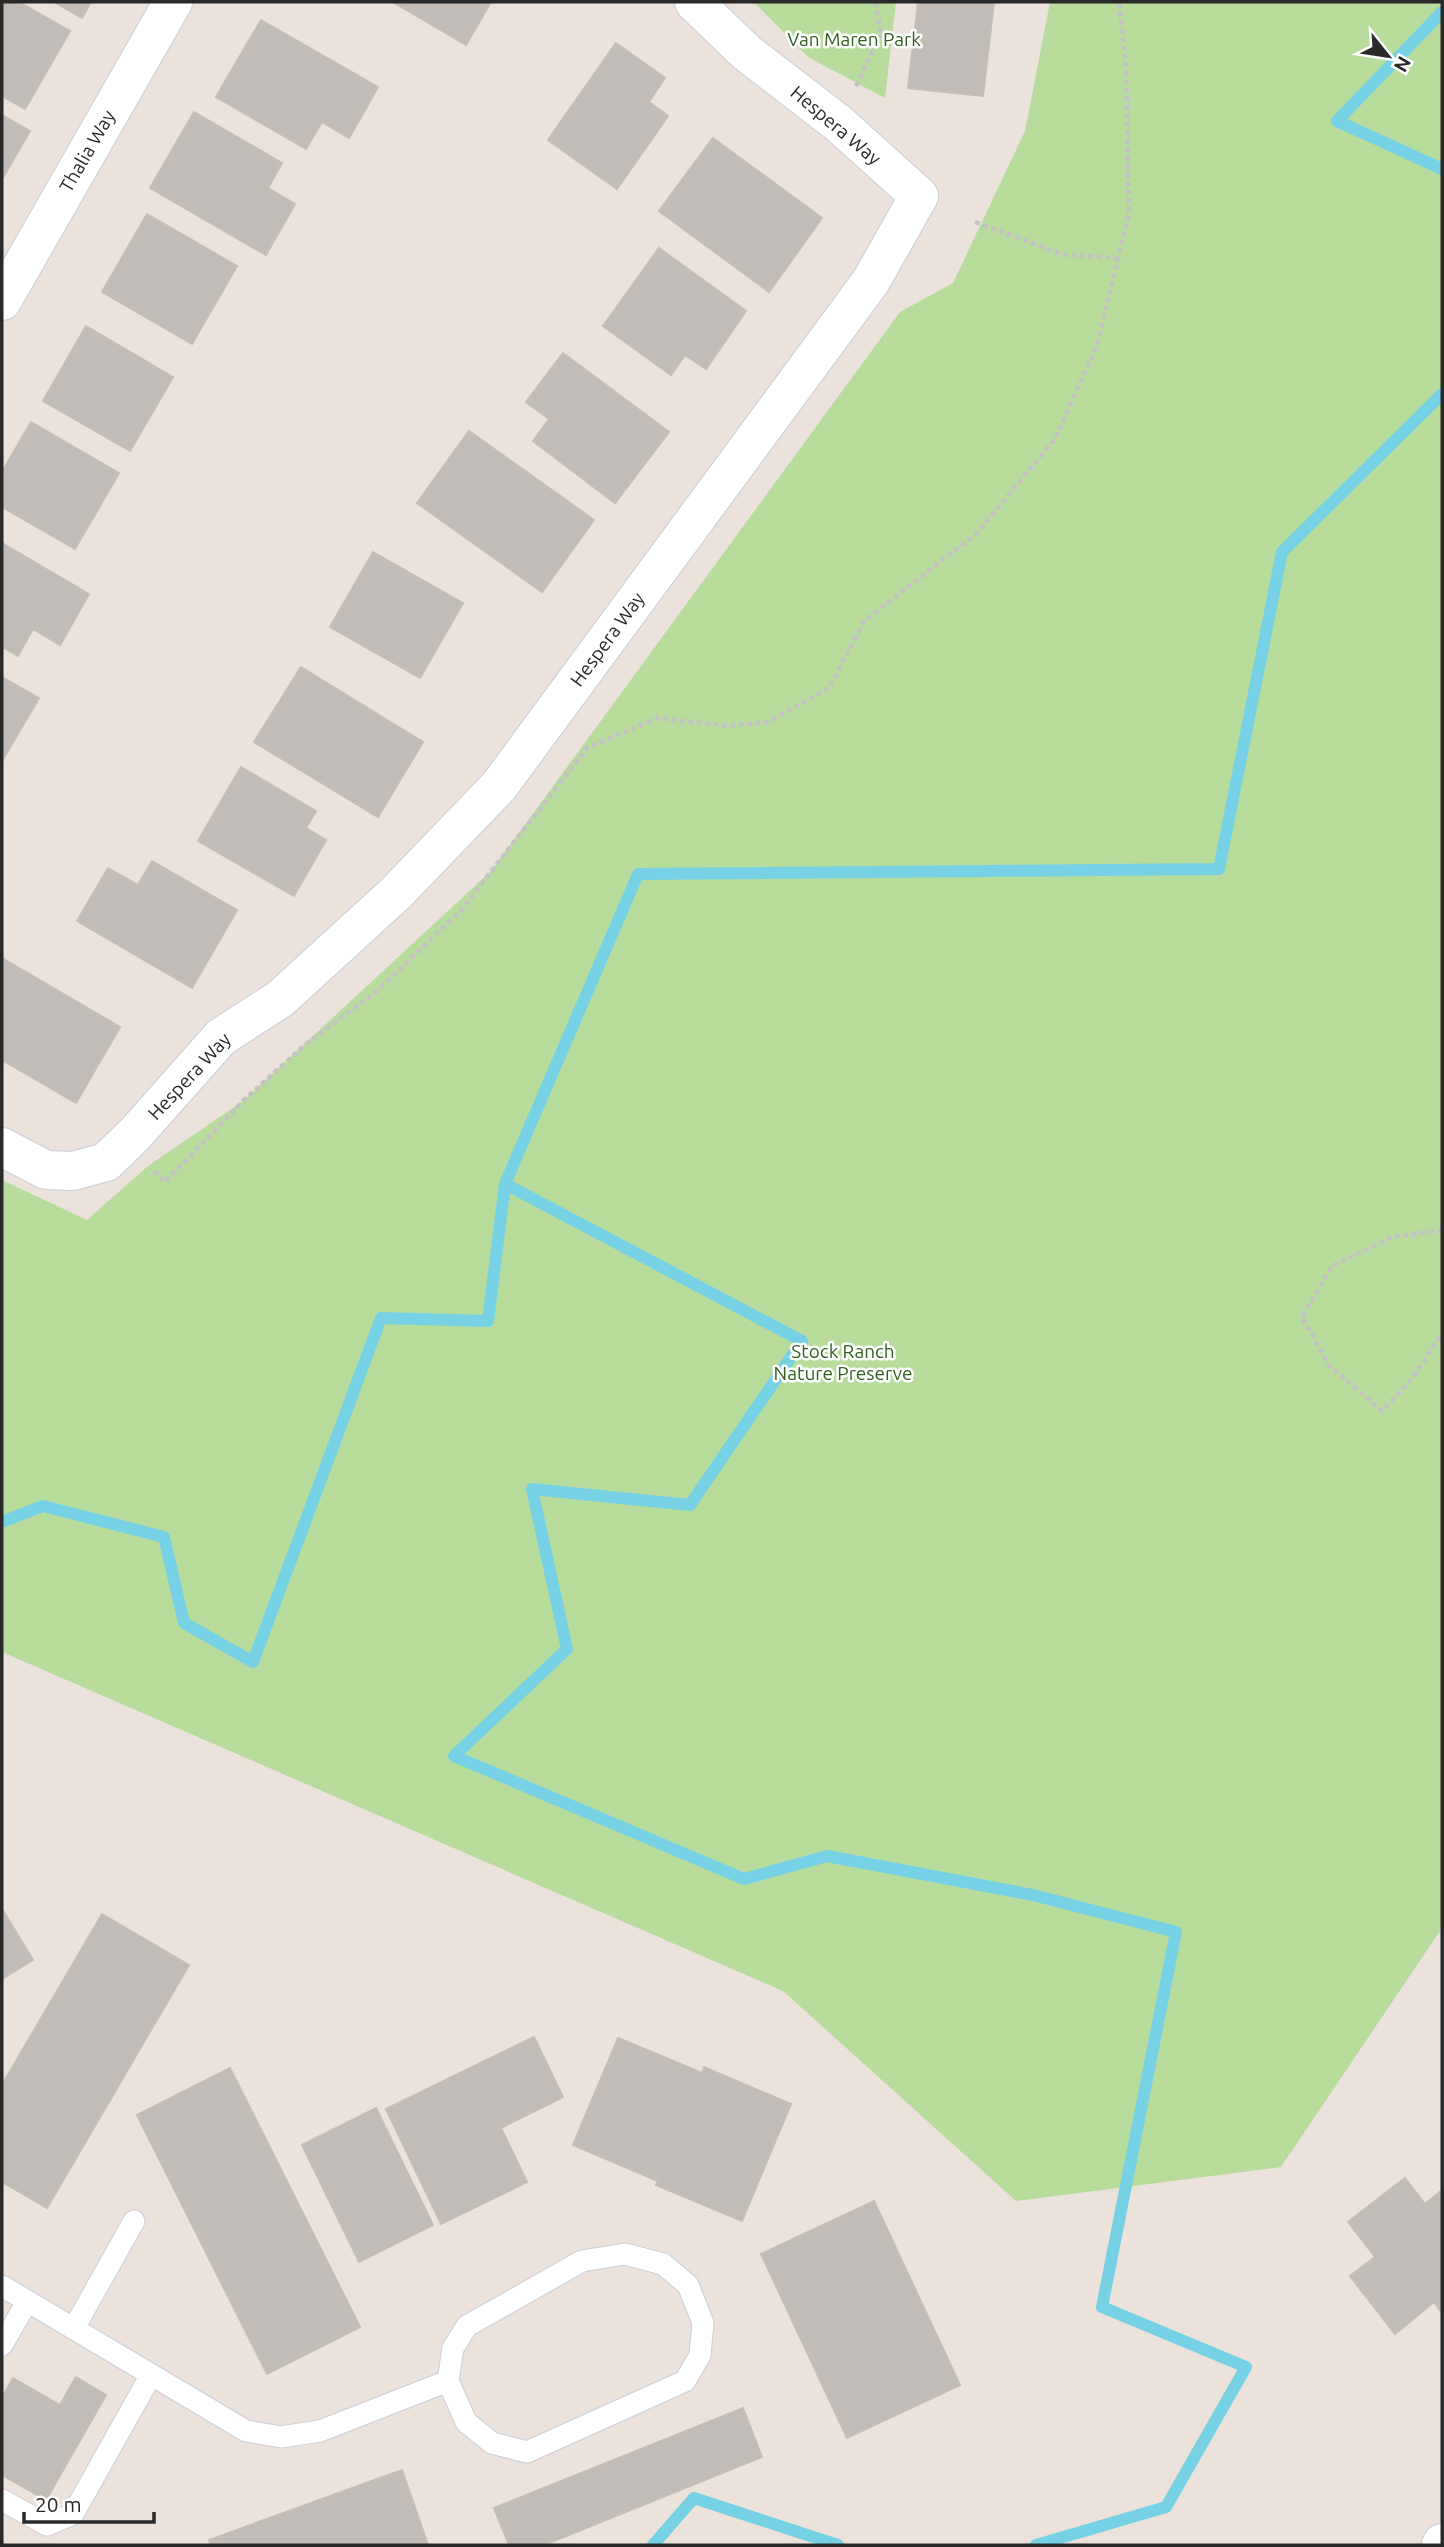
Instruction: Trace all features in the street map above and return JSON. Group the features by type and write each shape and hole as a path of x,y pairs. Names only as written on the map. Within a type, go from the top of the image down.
{"street":[{"name":"Thalia Way","path":"2,301 173,2"},
{"name":"Hespera Way","path":"2,1147 46,1170 73,1171 106,1162 135,1134 221,1037 280,999 396,893 499,786 871,281 919,196 838,123 747,52 694,2"}],"lane":[{"path":"74,2328 134,2221"},
{"path":"625,2254 663,2264 688,2285 703,2323 700,2355 685,2381 527,2452 492,2443 466,2422 448,2381 453,2348 467,2326 582,2261 625,2254"},
{"path":"2,2286 246,2431 281,2437 320,2431 448,2381"},
{"path":"2,2345 27,2302"},
{"path":"2,2500 47,2525 73,2514 151,2375"}],"path":[{"path":"854,88 881,33 875,2"},
{"path":"148,1167 165,1182 222,1121 306,1044 375,993 462,909 588,747 659,718 729,726 767,722 830,688 864,621 975,535 1055,439 1097,345 1129,213 1126,67 1119,2"},
{"path":"975,222 1065,255 1118,258"},
{"path":"1442,1230 1392,1237 1332,1266 1303,1317 1329,1365 1382,1411 1413,1377 1442,1334"}],"green space":[{"name":"Van Maren Park","path":"754,2 896,2 885,98 808,57"},
{"name":"Stock Ranch Nature Preserve","path":"1050,2 1442,2 1442,1928 1281,2167 1016,2201 783,1991 2,1652 2,1180 87,1220 148,1166 243,1101 491,871 900,312 953,283 1025,131"}],"building":[{"path":"2,2 19,2 70,31 25,109 2,96"},
{"path":"54,2 91,2 82,18"},
{"path":"393,2 491,2 466,45"},
{"path":"918,2 994,2 983,96 908,88"},
{"path":"261,20 378,87 349,138 322,122 306,149 216,97"},
{"path":"616,43 665,78 649,102 668,116 617,189 548,140"},
{"path":"194,112 282,163 268,188 295,204 266,255 150,188"},
{"path":"2,115 30,131 2,179"},
{"path":"713,138 822,218 769,292 659,211"},
{"path":"147,214 237,266 192,344 102,292"},
{"path":"659,248 746,311 706,369 685,355 671,375 603,326"},
{"path":"86,326 173,377 130,451 43,401"},
{"path":"563,353 669,432 615,503 533,441 549,419 526,402"},
{"path":"31,422 119,473 75,549 2,507 2,472"},
{"path":"469,431 594,520 542,592 417,503"},
{"path":"2,543 89,594 60,645 33,629 18,656 2,647"},
{"path":"373,552 463,603 420,678 330,627"},
{"path":"301,667 423,742 378,817 254,742"},
{"path":"2,677 39,698 2,761"},
{"path":"241,767 316,811 306,828 326,840 294,896 198,841"},
{"path":"152,861 237,910 192,988 77,921 108,868 138,885"},
{"path":"2,958 120,1027 76,1103 2,1060"},
{"path":"2,1909 33,1960 2,1979"},
{"path":"102,1914 189,1965 47,2208 2,2182 2,2085"},
{"path":"534,2037 563,2097 501,2128 527,2182 441,2224 386,2109"},
{"path":"618,2038 702,2073 704,2067 791,2104 742,2221 656,2185 658,2181 573,2145"},
{"path":"230,2068 360,2327 267,2374 137,2115"},
{"path":"376,2108 433,2225 359,2262 302,2145"},
{"path":"1405,2178 1425,2204 1442,2190 1442,2313 1434,2302 1395,2334 1350,2276 1375,2257 1348,2222"},
{"path":"874,2201 960,2385 847,2438 761,2254"},
{"path":"76,2377 106,2395 46,2500 2,2475 2,2398 13,2378 60,2405"},
{"path":"743,2408 762,2457 544,2545 509,2545 494,2508"},
{"path":"402,2470 428,2545 211,2545 209,2540"}],"waterway":[{"path":"1442,12 1337,121 1442,169"},
{"path":"2,1522 43,1506 164,1537 184,1623 253,1662 381,1318 488,1321 505,1184 638,874 1219,869 1282,552 1442,394"},
{"path":"505,1184 802,1341 690,1505 532,1489 567,1649 454,1756 744,1879 827,1856 1033,1895 1176,1932 1102,2307 1246,2367 1166,2507 1036,2545"},
{"path":"653,2545 694,2498 838,2545"}]}
